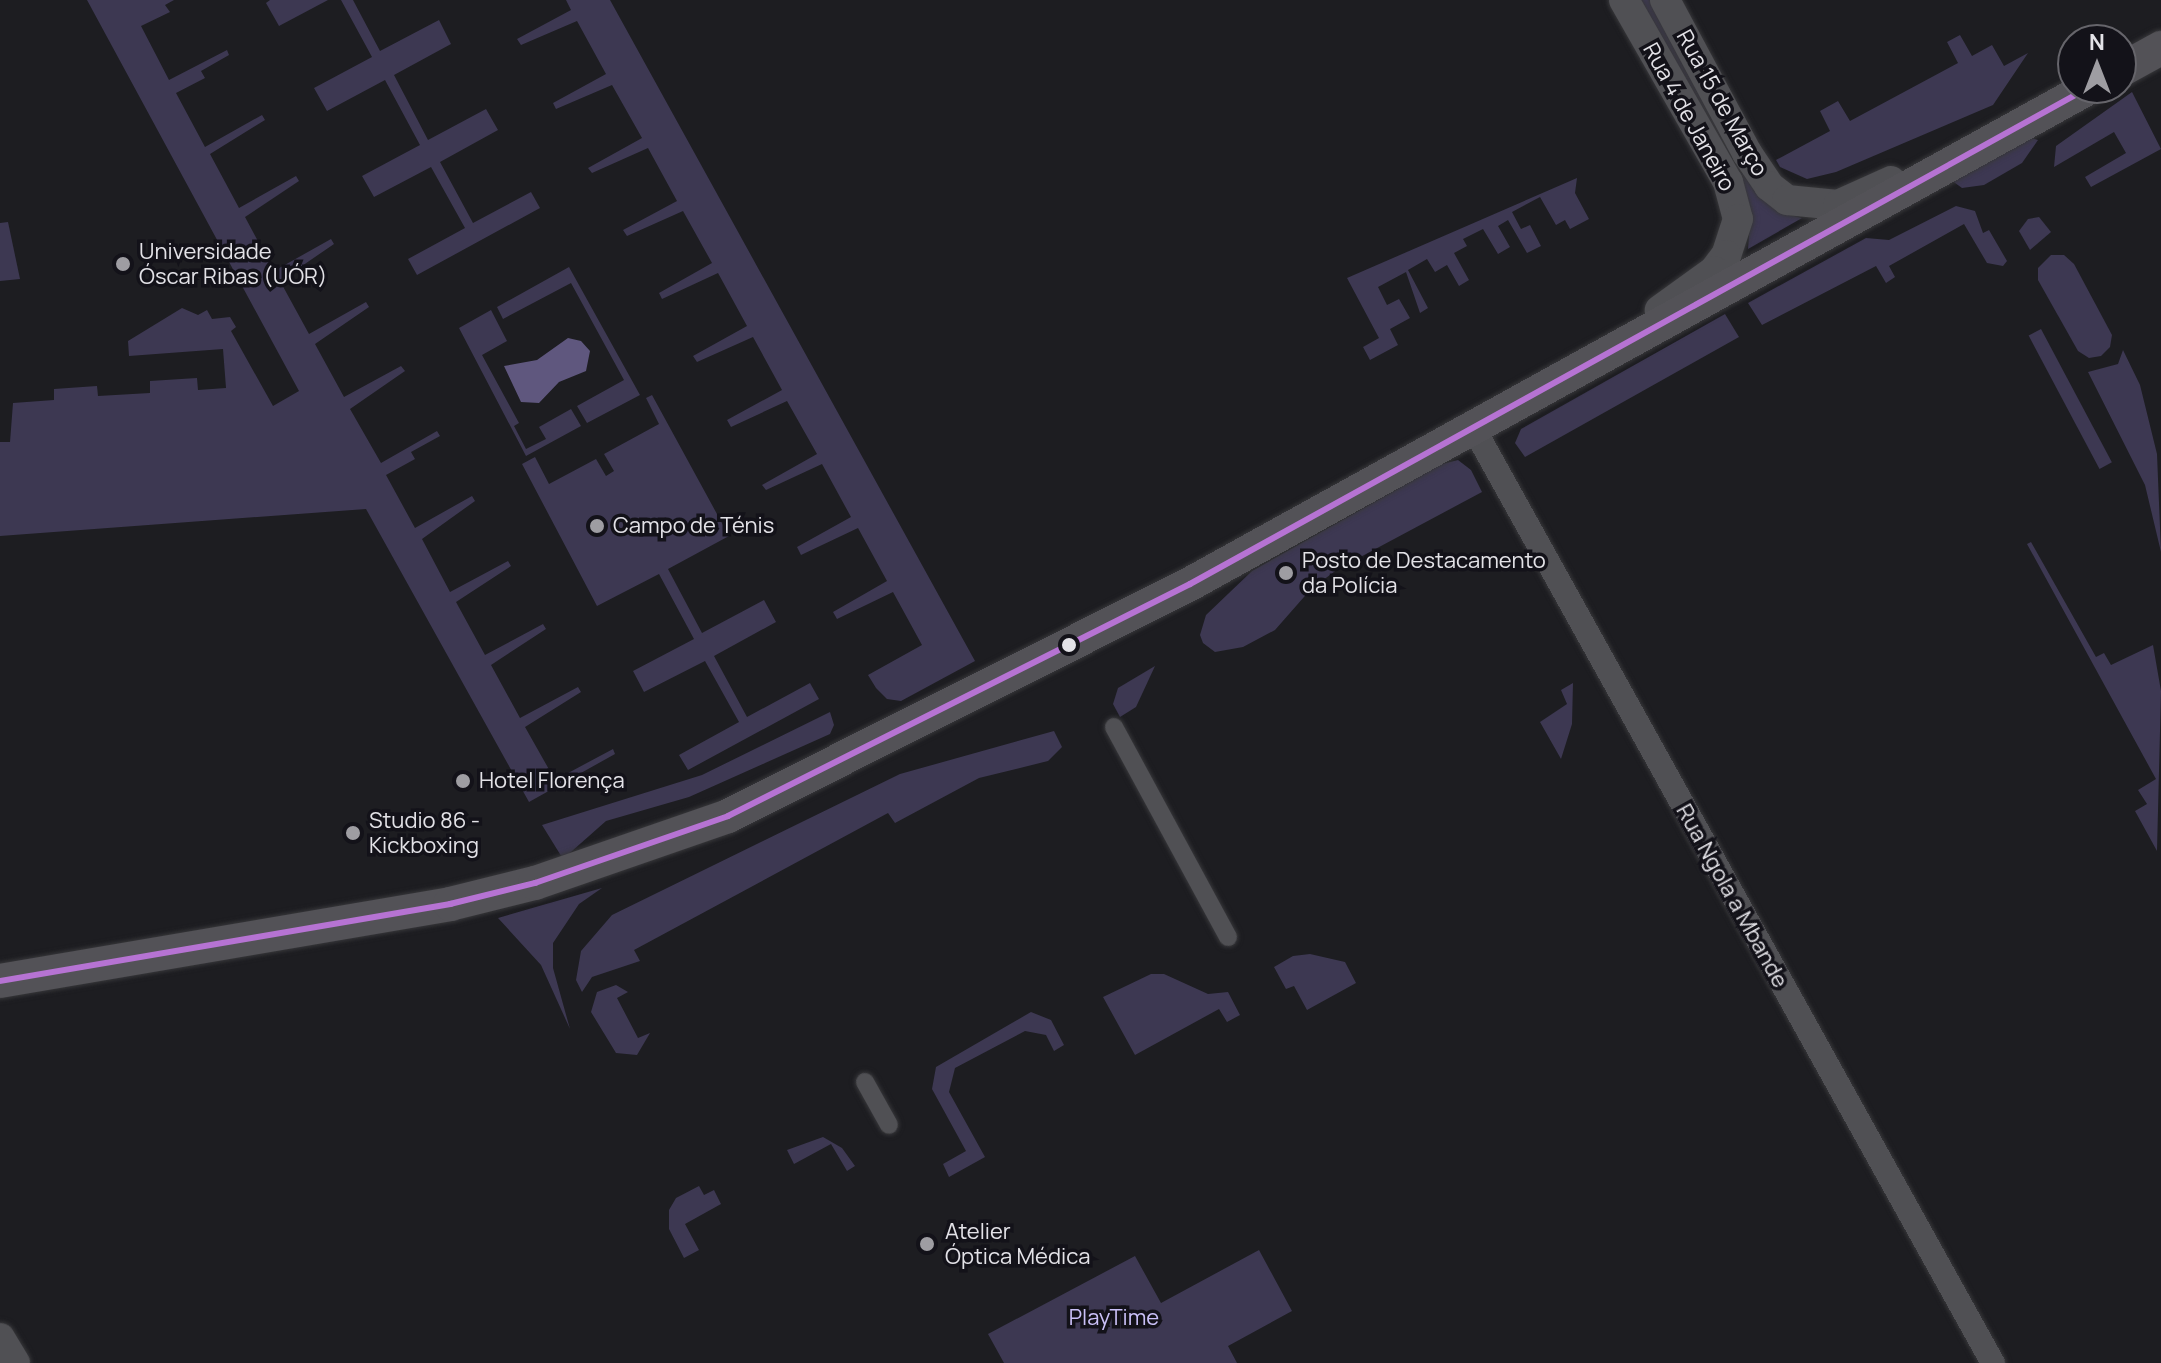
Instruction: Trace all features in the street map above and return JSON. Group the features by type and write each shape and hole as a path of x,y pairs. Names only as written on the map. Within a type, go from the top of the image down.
{"main road":[{"path":"2137,61 2161,48"},
{"path":"0,981 450,904 547,879 728,816 1176,591 2058,104"}],"street":[{"name":"Rua 4 de Janeiro","path":"1590,360 1714,271 1726,255 1738,219 1728,182 1624,0"},
{"name":"Rua 15 de Março","path":"1665,0 1747,153 1769,186 1787,200 1838,205 2011,129"},
{"name":"Rua Ngola a Mbande","path":"1473,427 1993,1363"},
{"path":"1114,727 1228,937"},
{"path":"865,1082 889,1125"},
{"path":"0,1338 15,1363"}],"green space":[{"path":"87,0 174,0 165,5 170,12 141,26 169,80 227,50 229,55 201,71 205,78 176,93 205,147 262,115 265,120 210,154 239,208 296,176 299,181 245,217 274,271 331,239 334,244 280,281 309,334 366,302 369,307 315,344 344,397 401,366 405,371 350,409 381,463 437,431 440,436 411,452 415,459 386,475 415,528 472,496 475,501 422,539 450,592 508,561 511,566 456,602 485,655 543,624 546,629 491,665 520,718 578,687 581,692 525,727 555,780 613,749 615,754 529,802 366,509 0,536 0,442 10,442 13,403 54,400 54,389 97,386 98,396 150,393 150,381 197,378 198,390 226,388 223,349 129,356 128,341 182,308 198,315 207,310 212,319 230,317 236,327 231,331 273,406 299,391"},
{"path":"270,0 328,0 279,26 266,3"},
{"path":"341,0 353,0 380,51 439,20 451,44 394,75 428,140 486,109 498,130 440,162 473,223 531,192 540,208 417,275 408,259 465,228 431,167 374,197 362,176 420,145 385,80 327,111 314,88 372,57"},
{"path":"566,0 610,0 975,661 901,701 887,699 876,688 868,675 922,645 893,592 837,619 833,612 887,581 858,528 801,555 797,547 851,517 822,464 766,490 762,485 817,454 787,401 731,427 727,420 782,390 753,337 697,362 693,356 747,326 718,273 662,299 659,293 712,263 683,211 627,236 623,230 677,201 648,148 592,173 588,168 642,138 612,85 556,109 553,103 606,74 577,21 521,45 517,39 571,10"},
{"path":"1640,0 1653,0 1786,214 1802,218 1748,249 1750,221"},
{"path":"1960,35 1972,56 1992,45 2004,66 2028,53 1993,105 1836,172 1807,179 1780,167 1776,160 1830,131 1820,111 1838,101 1850,121 1958,63 1947,42"},
{"path":"2137,102 2161,149 2091,187 2085,177 2126,153 2114,132 2054,167 2056,146 2115,104"},
{"path":"2031,138 2038,140 2022,163 1984,185 1962,188 1951,180"},
{"path":"1577,178 1575,193 1589,219 1570,229 1565,220 1556,225 1540,197 1512,212 1521,229 1530,225 1541,246 1527,253 1508,220 1498,226 1510,247 1498,254 1483,229 1463,239 1467,246 1454,253 1469,280 1459,286 1447,265 1435,272 1427,259 1408,270 1428,308 1420,313 1406,272 1378,287 1387,305 1399,299 1410,318 1390,329 1398,345 1370,360 1363,347 1379,338 1347,278"},
{"path":"1956,206 1975,211 1983,233 1989,230 2007,261 2003,266 1987,263 1964,224 1889,266 1895,277 1886,283 1876,266 1762,325 1748,303 1866,238 1889,240"},
{"path":"2039,217 2051,232 2030,250 2019,231 2028,219"},
{"path":"8,222 20,279 0,281 0,223"},
{"path":"2051,255 2064,255 2074,264 2112,335 2110,347 2101,356 2089,358 2078,351 2038,280 2038,268"},
{"path":"569,267 640,395 587,423 577,406 624,380 571,283 503,319 497,307"},
{"path":"491,310 507,341 482,355 519,423 514,426 526,449 546,439 539,427 571,409 581,426 526,456 459,328"},
{"path":"1725,314 1739,337 1525,457 1515,443 1521,429"},
{"path":"2041,329 2112,462 2100,469 2029,336"},
{"path":"2123,350 2140,385 2157,454 2161,552 2145,485 2088,372 2118,364"},
{"path":"652,395 729,536 668,569 702,633 764,600 776,622 714,656 747,717 810,683 819,699 688,770 679,755 739,722 705,661 644,692 633,671 694,639 659,574 597,606 522,464 535,457 549,484 596,459 606,476 614,471 604,454 659,424 646,398"},
{"path":"1458,460 1471,470 1482,492 1338,569 1311,589 1275,630 1243,647 1215,652 1203,643 1200,635 1206,615 1252,571 1442,464"},
{"path":"2031,542 2096,657 2104,653 2111,665 2153,645 2161,691 2157,851 2135,811 2147,804 2138,790 2156,779 2027,544"},
{"path":"1155,666 1136,707 1120,717 1113,704 1118,688"},
{"path":"1573,683 1572,724 1561,759 1540,722 1567,704 1561,690"},
{"path":"830,712 834,725 830,734 689,797 606,821 563,859 542,825 702,775"},
{"path":"1054,731 1062,747 1048,761 979,778 895,823 888,813 634,950 640,961 592,977 582,992 576,980 581,951 612,915 900,774"},
{"path":"602,888 579,904 553,943 553,968 570,1029 541,965 498,918"},
{"path":"1310,954 1345,962 1356,983 1307,1010 1294,986 1286,989 1274,967 1293,956"},
{"path":"1151,974 1164,974 1208,994 1228,992 1240,1015 1227,1022 1219,1009 1135,1055 1103,997"},
{"path":"616,985 628,992 617,998 638,1038 650,1033 637,1055 616,1053 591,1012 597,992"},
{"path":"1031,1012 1051,1020 1064,1045 1054,1051 1046,1035 1025,1031 955,1068 949,1092 985,1157 949,1177 943,1164 966,1151 932,1089 936,1067"},
{"path":"823,1137 842,1148 855,1166 847,1171 831,1144 794,1164 787,1150"},
{"path":"699,1186 704,1195 714,1190 721,1204 685,1224 699,1250 684,1258 669,1229 669,1210 676,1198"},
{"name":"PlayTime","path":"1259,1250 1292,1311 1228,1346 1237,1363 1004,1363 988,1334 1135,1256 1161,1303"}],"shaded area":[{"path":"568,338 581,341 590,351 586,371 559,382 539,403 521,402 504,366 537,360"}],"transit line":[{"path":"0,981 450,904 535,883 728,816 1190,584 2059,104"}],"place":[{"name":"Universidade Óscar Ribas (UÓR)","path":"123,264"},
{"name":"Campo de Ténis","path":"597,526"},
{"name":"Posto de Destacamento da Polícia","path":"1286,573"},
{"name":"Hotel Florença","path":"463,781"},
{"name":"Studio 86 - Kickboxing","path":"353,833"},
{"name":"Atelier Óptica Médica","path":"927,1244"}]}
